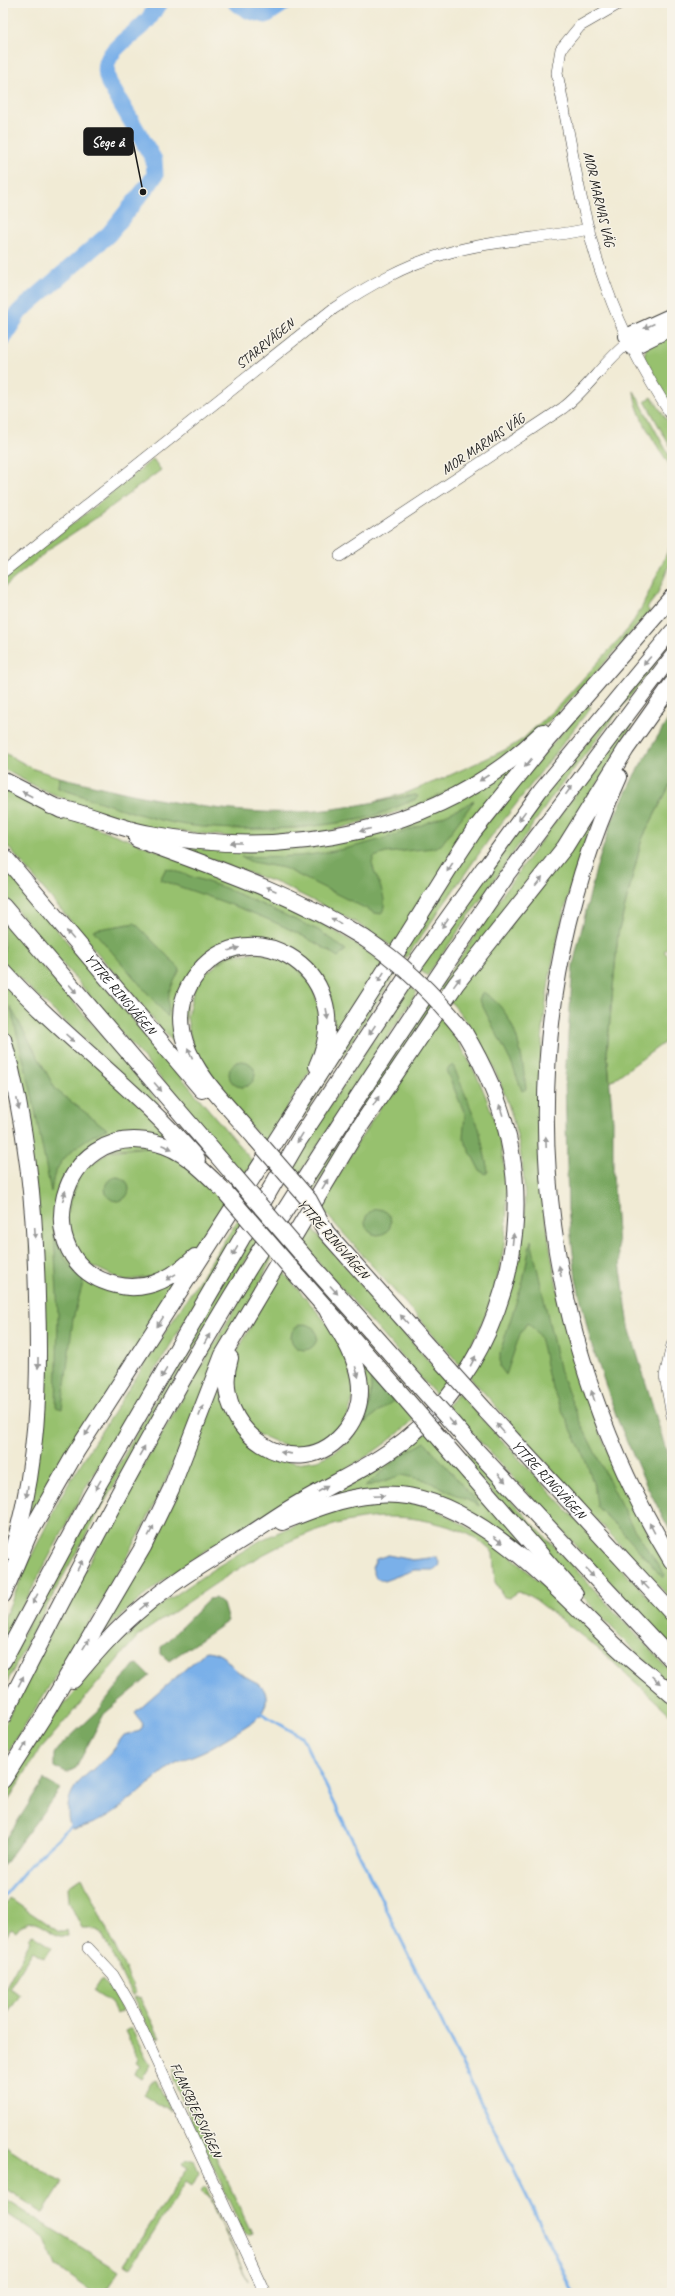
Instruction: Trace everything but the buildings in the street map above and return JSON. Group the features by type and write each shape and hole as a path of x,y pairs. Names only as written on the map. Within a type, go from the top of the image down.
{"highway":[{"path":"629,342 672,327"},
{"path":"228,1191 189,1159 172,1149 156,1143 139,1140 123,1141 107,1146 89,1156 72,1176 62,1203 64,1235 75,1258 89,1273 104,1281 130,1287 164,1282 181,1271 196,1257 228,1191 281,1132 473,832 547,740 672,597"},
{"path":"52,806 79,811 148,834 222,843 292,842 351,834 420,812 453,797 502,766 537,738 636,639"},
{"path":"3,1780 45,1714 125,1579 158,1519 223,1355 254,1302 391,1078 475,958 565,847 626,748 672,684"},
{"path":"661,698 623,768 609,800 592,842 572,908 554,997 547,1071 546,1130 552,1218 559,1268 581,1358 615,1452 653,1530 672,1561"},
{"path":"3,780 52,806 272,890 331,918 384,952 419,982 446,1009 464,1032 476,1052 497,1100 507,1131 515,1178 516,1215 512,1250 500,1300 489,1328 468,1370 431,1415 406,1439 387,1453 289,1509 201,1564 142,1607 96,1652 45,1714"},
{"name":"YTTRE RINGVÄGEN","path":"3,855 254,1142 326,1232 486,1411 672,1614"},
{"path":"3,1661 91,1497 299,1140 416,963 484,868"},
{"path":"3,1716 75,1576 138,1459 230,1299 322,1150 505,878"},
{"path":"3,906 308,1261 475,1449 672,1660"},
{"path":"254,1142 191,1057 181,1026 182,1006 195,975 221,955 242,947 274,949 291,956 305,966 315,979 323,994 327,1009 328,1023 320,1058 281,1132"},
{"path":"3,971 46,1016 154,1112 228,1191 328,1312 640,1666"},
{"path":"3,1039 19,1107 28,1160 34,1217 38,1330 37,1424 31,1470 19,1529 3,1579"},
{"path":"3,1595 28,1536 53,1490 101,1411 178,1295 228,1191"},
{"path":"254,1302 229,1360 226,1376 228,1399 232,1411 242,1427 260,1444 276,1452 310,1454 328,1447 343,1434 353,1421 358,1408 360,1392 359,1376 352,1356 328,1312"},
{"path":"249,1535 332,1503 356,1498 399,1495 424,1500 471,1520 498,1540 577,1607 620,1649 672,1695"}],"main road":[{"path":"629,342 672,315"},
{"path":"484,868 540,791 672,631"},
{"path":"505,878 672,656"}],"street":[{"name":"MOR MARNAS VÄG","path":"620,3 580,26 561,49 557,73 589,228 606,289 629,342 648,378 672,416"},
{"name":"STARRVÄGEN","path":"3,572 333,309 374,283 399,270 445,254 501,242 589,228"},
{"name":"MOR MARNAS VÄG","path":"340,556 563,408 589,384 609,358 629,342"},
{"path":"672,1345 665,1376 672,1416"},
{"name":"FLANSBJERSVÄGEN","path":"88,1948 113,1975 130,2004 265,2293"}],"green space":[{"path":"672,332 672,408 644,357 646,348"},
{"path":"634,391 672,461 672,469 643,421"},
{"path":"652,397 672,428 672,450 645,401"},
{"path":"153,459 161,470 96,518 52,547 3,588 3,576 88,512"},
{"path":"672,542 672,559 657,595 647,608 650,611 594,675 546,724 497,764 425,804 327,832 232,837 143,827 84,808 35,786 3,769 3,752 34,769 59,777 58,788 174,823 246,828 297,828 357,820 416,799 415,795 375,801 406,793 444,778 507,749 523,739 560,704 630,627 643,605"},
{"path":"672,642 553,796 427,976 419,969 539,800"},
{"path":"586,704 591,707 490,838 406,958 402,953 479,831"},
{"path":"672,713 672,781 642,839 618,934 607,1052 613,1121 613,1174 618,1247 629,1327 672,1470 672,1535 645,1482 618,1421 591,1343 576,1279 568,1210 565,1078 573,965 596,869 611,823 635,774"},
{"path":"628,722 632,725 584,807 556,849 442,992 439,988 511,882"},
{"path":"536,746 393,947 355,922 280,884 162,842 358,836"},
{"path":"59,777 178,803 268,812 327,810 415,795 418,796 416,799 364,819 289,828 218,828 174,823 116,807 58,788"},
{"path":"672,781 672,947 664,951 672,961 672,1037 610,1082 607,1052 618,934 642,839"},
{"path":"3,785 79,821 211,871 256,890 322,924 364,949 384,963 329,1050 329,998 262,942 190,975 181,1052 3,841"},
{"path":"606,786 570,889 551,968 547,995 539,1103 545,1210 553,1263 564,1316 578,1368 605,1446 617,1472 643,1523 670,1565 673,1578 672,1600 596,1519 470,1377 516,1269 523,1230 525,1195 521,1159 514,1124 503,1090 488,1057 470,1027 449,1000"},
{"path":"474,801 441,845 433,848 386,853 374,857 372,863 384,903 384,909 381,914 375,913 284,868 252,862 241,857 299,856 344,849 389,837 411,829 432,821"},
{"path":"3,866 253,1162 244,1176 3,894"},
{"path":"166,868 225,888 318,930 346,950 338,957 296,932 251,912 160,880"},
{"path":"3,920 159,1102 155,1107 4,964"},
{"path":"135,923 180,969 169,992 168,1017 93,930"},
{"path":"256,952 286,959 313,985 323,1025 311,1069 265,1143 240,1115 192,1048 187,1017 194,989 203,975 229,956"},
{"path":"391,969 396,973 277,1157 274,1153"},
{"path":"3,977 151,1116 172,1145 87,1151 59,1236 106,1287 188,1270 28,1528 43,1381 12,1052 3,1022"},
{"path":"409,984 417,992 296,1179 288,1170"},
{"path":"483,992 494,1000 504,1011 516,1035 520,1048 526,1089 522,1091 512,1064 479,999"},
{"path":"428,1003 432,1008 310,1196 306,1191"},
{"path":"10,1006 56,1090 107,1129 92,1136 70,1152 55,1173 51,1192 31,1090"},
{"path":"439,1015 462,1048 480,1083 494,1118 502,1155 507,1193 506,1231 500,1269 488,1308 460,1365 320,1207 360,1139"},
{"path":"242,1061 252,1064 255,1074 252,1084 242,1087 232,1084 229,1074 232,1064"},
{"path":"453,1065 479,1128 488,1171 486,1174 480,1171 463,1138 465,1114 446,1070"},
{"path":"147,1147 180,1159 213,1189 225,1203 198,1245 166,1274 124,1281 90,1265 78,1252 66,1216 81,1171 110,1151"},
{"path":"117,1177 126,1180 129,1189 126,1198 117,1201 108,1198 105,1189 108,1180"},
{"path":"378,1209 387,1213 391,1222 387,1231 378,1235 369,1231 365,1222 369,1213"},
{"path":"239,1218 243,1223 87,1485 3,1644 3,1621 26,1567 61,1496"},
{"path":"309,1225 447,1382 436,1395 299,1240"},
{"path":"54,1233 65,1259 73,1270 84,1279 73,1319 62,1409 56,1407 58,1315"},
{"path":"250,1233 257,1242 94,1520 3,1690 3,1668"},
{"path":"531,1240 560,1372 580,1422 630,1523 665,1575 663,1578 619,1528 597,1507 595,1490 590,1474 549,1378 540,1338 536,1331 527,1323 520,1334 506,1375 500,1367 500,1352 523,1281"},
{"path":"267,1254 272,1258 141,1532 94,1615 3,1760 3,1727 52,1631 123,1500"},
{"path":"281,1269 330,1327 344,1349 355,1392 347,1419 325,1442 294,1450 255,1433 234,1398 235,1358"},
{"path":"304,1324 313,1328 317,1337 313,1346 304,1350 295,1346 291,1337 295,1328"},
{"path":"354,1349 414,1419 380,1448 342,1472 264,1515 195,1557 132,1606 94,1644 221,1381 260,1451 275,1459 287,1462 297,1463 317,1460 335,1452 351,1439 363,1415"},
{"path":"370,1371 393,1401 364,1423 370,1397"},
{"path":"458,1393 672,1623 672,1649 447,1406"},
{"path":"427,1430 561,1583 425,1496 317,1504 388,1461"},
{"path":"425,1442 480,1506 425,1480 402,1475 365,1487 397,1458"},
{"path":"466,1452 672,1673 672,1687 589,1604 537,1545 461,1457"},
{"path":"393,1500 431,1506 499,1545 672,1703 672,1716 601,1651 536,1600 524,1593 518,1592 509,1598 504,1597 495,1582 493,1553 472,1536 450,1527 432,1522 396,1517 362,1519 328,1527 295,1539 263,1555 232,1573 137,1637 36,1755 3,1809 3,1791 51,1720 116,1643 148,1614 215,1568 261,1540 315,1516 349,1506"},
{"path":"215,1598 223,1604 228,1621 169,1661 161,1654 161,1647 209,1599"},
{"path":"138,1664 150,1676 104,1714 76,1768 66,1773 54,1767 54,1754 58,1748 98,1711 134,1665"},
{"path":"44,1780 60,1789 3,1866 3,1844"},
{"path":"82,1877 133,1985 132,1986 136,1994 132,1996 101,1932 91,1928 82,1928 69,1902 68,1887"},
{"path":"9,1898 59,1932 64,1932 67,1930 68,1936 54,1934 42,1926 29,1922 23,1925 16,1932 11,1929 3,1941 3,1908"},
{"path":"33,1935 52,1947 44,1958 33,1951 9,1988 20,1995 6,2016 3,2015 3,1992 31,1940 28,1938"},
{"path":"102,1979 114,1993 123,2010 116,2014 111,2002 94,1991"},
{"path":"137,1997 138,1999 140,1998 160,2038 152,2036 133,1998"},
{"path":"131,2028 150,2065 141,2079 134,2074 137,2067 138,2068 140,2065 136,2062 138,2058 125,2031"},
{"path":"174,2068 193,2105 194,2115 197,2116 252,2234 251,2235 246,2235 241,2227 173,2080"},
{"path":"156,2080 171,2111 144,2094 151,2082"},
{"path":"3,2144 62,2183 43,2213 3,2187"},
{"path":"187,2159 194,2159 199,2173 192,2186 186,2182 130,2268 124,2264 188,2168 182,2164"},
{"path":"206,2187 248,2282 209,2197 200,2191"},
{"path":"3,2198 119,2271 104,2293 94,2293 56,2266 45,2239 3,2211"}],"water":[{"path":"388,1555 413,1560 437,1557 440,1565 435,1570 414,1570 384,1581 376,1578 372,1568 376,1559"},
{"path":"206,1651 222,1656 240,1673 262,1687 266,1696 266,1702 260,1716 211,1747 168,1768 112,1814 86,1826 72,1829 68,1818 68,1811 71,1793 76,1786 87,1774 109,1755 124,1735 140,1731 143,1724 135,1713"}],"waterway":[{"path":"3,338 19,312 109,234 155,175 154,160 109,83 106,73 110,56 116,48 147,21 159,3"},
{"path":"236,3 250,11 266,15 284,3"},
{"path":"259,1712 302,1737 574,2293"},
{"path":"3,1897 31,1864 72,1825"}],"place":[{"name":"Sege å","path":"143,192"}]}
